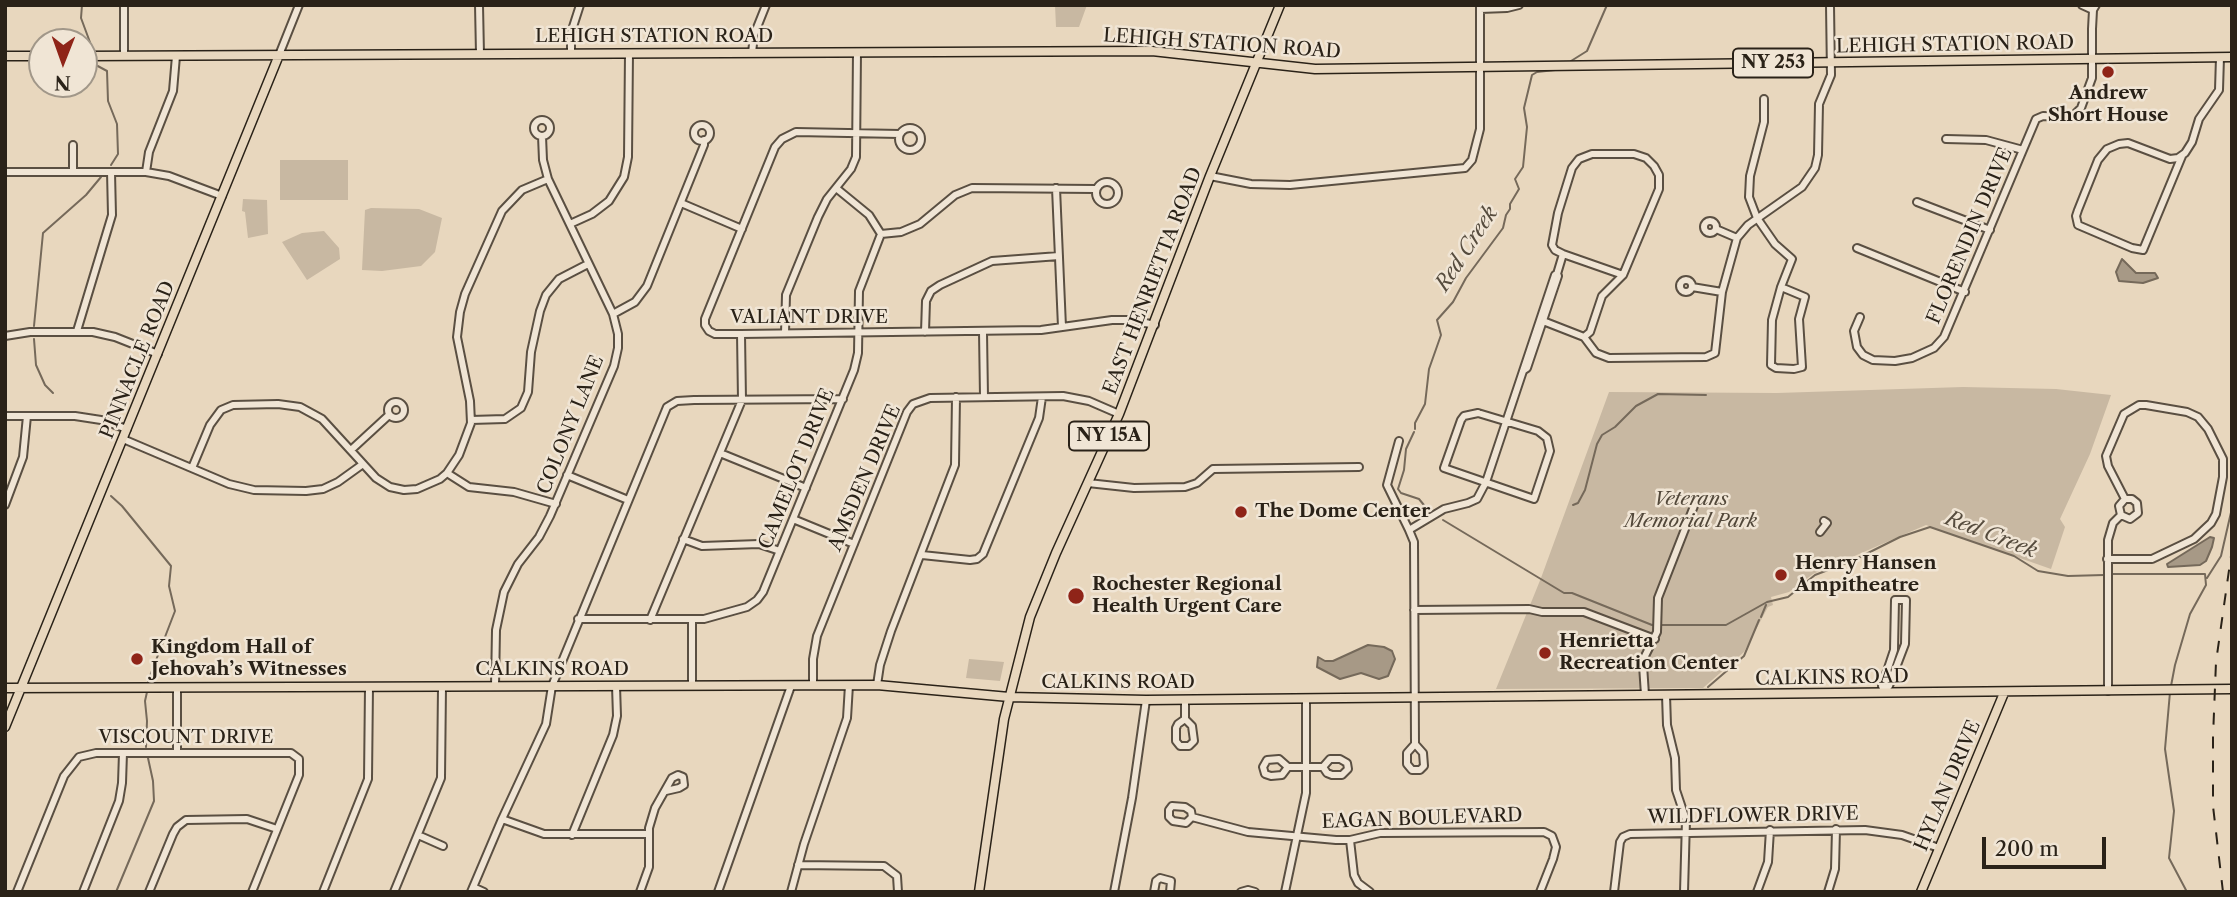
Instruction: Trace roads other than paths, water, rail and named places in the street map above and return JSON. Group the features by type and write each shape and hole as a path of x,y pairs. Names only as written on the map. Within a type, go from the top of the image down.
{"main road":[{"name":"EAST HENRIETTA ROAD","path":"979,892 1009,697 1020,649 1034,607 1119,414 1210,176 1280,5"},
{"name":"LEHIGH STATION ROAD","path":"98,56 1152,51 1315,69 2232,57"},
{"name":"PINNACLE ROAD","path":"5,727 279,55"},
{"path":"5,56 28,56"},
{"name":"CALKINS ROAD","path":"5,688 877,685 1009,697 1146,700 2232,689"},
{"name":"HYLAN DRIVE","path":"1922,892 2004,693"}],"street":[{"path":"124,5 124,56"},
{"name":"PINNACLE ROAD","path":"279,55 299,5"},
{"path":"480,5 480,54"},
{"path":"571,54 571,33 580,5"},
{"path":"752,53 754,35 766,5"},
{"path":"1210,176 1251,184 1290,185 1465,168 1472,160 1480,129 1480,7 1507,8 1520,5"},
{"path":"1543,321 1584,337 1596,353 1609,358 1709,357 1716,350 1722,292 1737,238 1757,218 1797,192 1813,173 1818,155 1819,104 1831,79 1830,5"},
{"path":"2082,5 2095,7 2092,59"},
{"path":"785,333 786,295 818,217 854,163 858,132 858,52"},
{"path":"570,224 602,208 615,194 624,177 628,156 629,53"},
{"path":"146,172 149,152 173,91 176,56"},
{"path":"2182,156 2166,158 2128,143 2107,149 2098,160 2078,210 2078,225 2137,250 2143,250 2199,119 2219,90 2220,57"},
{"name":"FLORENDIN DRIVE","path":"1860,317 1855,324 1854,337 1857,347 1863,355 1873,360 1886,362 1912,358 1927,353 1944,337 2039,117 2072,117 2078,113 2092,78 2092,59"},
{"path":"1764,99 1763,129 1748,190 1750,204 1757,218 1775,244 1792,259 1781,287 1772,320 1771,365 1794,369 1802,367 1798,319 1805,297 1781,287"},
{"name":"VALIANT DRIVE","path":"900,134 796,132 785,137 775,147 704,323 709,331 715,334 984,332 1041,330 1112,320 1131,320 1155,325"},
{"name":"COLONY LANE","path":"495,686 496,630 502,599 511,575 539,537 556,504 616,361 619,341 613,314 548,179 542,160 542,136"},
{"path":"1946,139 1986,140 2023,150"},
{"path":"613,314 635,302 644,291 705,145 704,140"},
{"path":"73,145 73,172"},
{"path":"1584,337 1590,331 1602,296 1623,275 1659,189 1659,175 1646,158 1634,154 1591,154 1579,159 1572,168 1552,239 1555,250 1623,275"},
{"path":"5,172 146,172 169,176 222,196"},
{"path":"77,331 111,215 111,172"},
{"path":"192,468 213,418 221,410 233,405 278,404 300,407 322,419 383,483 404,490 417,489 447,473 463,447 471,420 470,401 457,337 462,304 502,211 518,193 548,179"},
{"path":"836,188 869,215 881,234 901,232 920,224 955,195 971,188 1097,189"},
{"path":"1056,188 1062,327"},
{"path":"1917,202 1990,230"},
{"path":"681,203 742,229"},
{"path":"1716,229 1737,238"},
{"name":"CAMELOT DRIVE","path":"579,619 692,620 716,617 754,603 763,592 857,361 859,291 881,234"},
{"path":"1857,248 1965,292"},
{"path":"1524,370 1543,321 1563,254"},
{"path":"925,332 926,301 931,291 940,285 992,261 1059,256"},
{"path":"471,420 505,419 521,408 528,392 531,352 546,295 559,279 588,264"},
{"path":"1409,530 1444,509 1477,499 1486,482 1557,274"},
{"path":"1692,287 1722,292"},
{"path":"5,336 30,332 77,331 115,337 158,354"},
{"path":"984,332 984,397"},
{"path":"650,620 742,400 741,334"},
{"path":"877,685 882,657 956,465 956,397"},
{"path":"922,555 970,560 983,554 1039,418 1042,397"},
{"name":"AMSDEN DRIVE","path":"813,685 815,643 911,406 926,398 1042,397 1081,399 1119,414"},
{"path":"484,892 472,890 546,724 552,686 664,414 671,403 694,400 843,399"},
{"path":"2107,559 2152,559 2161,556 2194,539 2211,523 2216,514 2223,477 2223,460 2213,437 2198,417 2187,412 2146,405 2139,405 2124,414 2106,456 2108,466 2125,499"},
{"path":"1478,413 1507,421 1538,431 1547,438 1550,451 1534,499 1444,468 1464,416 1478,413"},
{"path":"351,450 389,415"},
{"path":"5,416 82,416 127,429"},
{"path":"5,505 23,457 27,416"},
{"path":"123,439 247,489 306,491 333,485 363,464"},
{"path":"1399,441 1387,485 1414,542 1415,744"},
{"path":"720,453 806,488"},
{"path":"1088,484 1134,488 1185,487 1197,483 1213,469 1359,467"},
{"path":"447,473 469,488 514,492 556,504"},
{"path":"567,475 628,500"},
{"path":"2121,515 2130,519 2138,513 2135,501 2125,499"},
{"path":"2121,515 2119,506 2125,499"},
{"path":"1645,695 1645,656 1656,635 1660,593 1694,506"},
{"path":"1820,532 1827,523 1823,522 1829,513"},
{"path":"2108,691 2107,559 2109,533 2113,523 2121,515"},
{"path":"793,519 854,544"},
{"path":"684,539 702,546 759,544 780,551"},
{"path":"1895,600 1906,600 1905,644 1885,691 1882,687 1895,650 1895,600"},
{"path":"1414,610 1529,609 1542,612 1584,612 1656,635"},
{"path":"692,620 692,685"},
{"path":"791,892 847,718 849,685"},
{"path":"572,835 613,735 617,716 616,686"},
{"path":"718,892 791,686"},
{"path":"177,687 177,752"},
{"path":"323,892 368,779 369,687"},
{"path":"394,892 442,773 442,687"},
{"path":"1666,695 1667,725 1675,758 1676,790 1683,808 1686,834 1684,892"},
{"path":"1285,892 1305,807 1306,699"},
{"path":"1114,892 1132,797 1146,700"},
{"path":"1185,700 1185,719"},
{"path":"83,892 119,801 123,752"},
{"name":"VISCOUNT DRIVE","path":"17,892 67,769 84,755 123,752 288,753 297,756 300,763 299,775 251,892"},
{"path":"1288,767 1323,767"},
{"path":"640,892 650,858 649,834 655,808 666,791"},
{"name":"EAGAN BOULEVARD","path":"1192,817 1248,832 1350,840 1380,833 1544,832 1552,836 1556,847 1540,892"},
{"path":"149,892 175,829 186,820 247,819 277,829"},
{"path":"502,819 535,832 572,835 649,834"},
{"path":"1828,892 1835,869 1836,829"},
{"name":"WILDFLOWER DRIVE","path":"1614,892 1620,842 1623,837 1633,834 1836,829 1886,832 1939,848"},
{"path":"1757,892 1768,862 1770,830"},
{"path":"418,835 443,846"},
{"path":"1350,840 1354,875 1358,883 1370,892"},
{"path":"798,865 884,866 897,876 898,892"},
{"path":"1154,892 1156,881 1160,878 1171,881 1170,892"},
{"path":"1241,892 1255,892"}],"waterway":[{"path":"82,5 81,18 85,28"},
{"name":"Red Creek","path":"1571,61 1587,51 1607,5"},
{"path":"98,66 107,71 108,101 117,124 118,154 111,165"},
{"name":"Red Creek","path":"1415,429 1415,423 1425,404 1429,369 1441,335 1437,320 1453,302 1466,278 1503,228 1510,204 1519,189 1515,179 1523,167 1527,127 1524,108 1532,75 1564,69"},
{"path":"34,326 43,233 86,195 101,177"},
{"path":"34,339 36,365 45,385 53,393"},
{"path":"1573,505 1578,503 1585,490 1597,444 1602,435 1615,427 1636,406 1658,394 1706,395"},
{"name":"Red Creek","path":"1414,432 1406,449 1404,470 1398,489 1401,493 1419,499 1428,510"},
{"path":"111,496 171,566 169,586 175,611 148,681"},
{"path":"2207,578 2221,556 2232,508"},
{"name":"Red Creek","path":"1443,520 1564,593 1572,593 1652,625 1726,625 1767,602 1788,597 1815,575 1854,560 1900,537 1930,527 2014,556 2038,571 2068,576 2104,575"},
{"name":"Red Creek","path":"2110,574 2205,574 2206,585 2190,614 2171,686"},
{"path":"1761,617 1766,605"},
{"path":"1708,687 1744,656 1759,620"},
{"path":"146,747 147,692"},
{"name":"Red Creek","path":"2170,692 2165,749 2174,811 2169,858 2187,892"},
{"path":"116,892 154,801 148,758"}],"railway":[{"path":"2223,892 2213,806 2213,737 2216,662 2232,549"}],"place":[{"name":"Andrew Short House","path":"2108,72"},
{"name":"The Dome Center","path":"1241,512"},
{"name":"Henry Hansen Ampitheatre","path":"1781,575"},
{"name":"Rochester Regional Health Urgent Care","path":"1076,596"},
{"name":"Henrietta Recreation Center","path":"1545,653"},
{"name":"Kingdom Hall of Jehovah’s Witnesses","path":"137,659"}],"park label":[{"name":"Veterans Memorial Park","path":"1691,511"}]}
